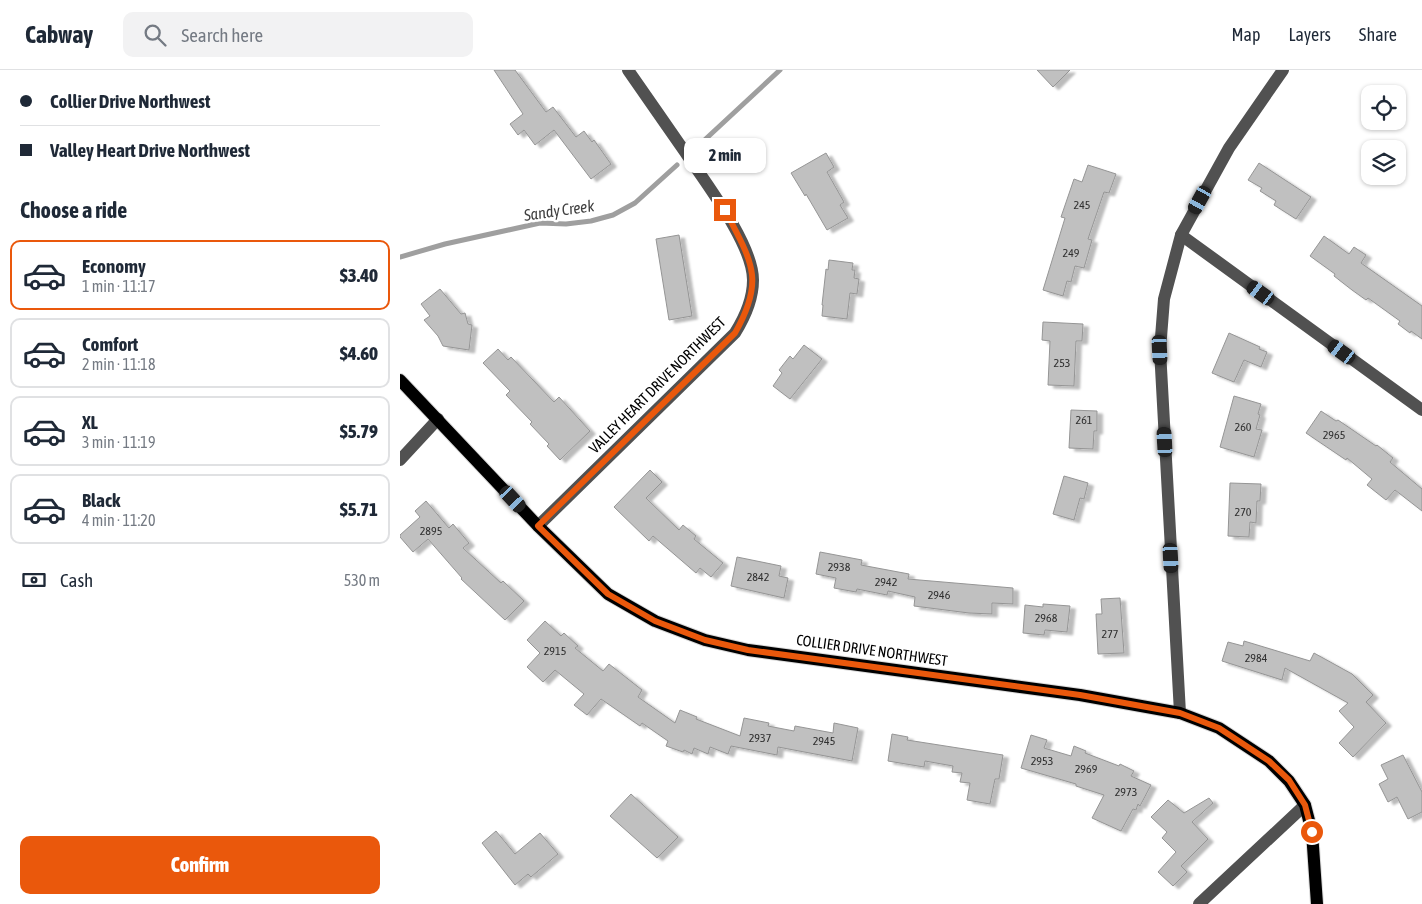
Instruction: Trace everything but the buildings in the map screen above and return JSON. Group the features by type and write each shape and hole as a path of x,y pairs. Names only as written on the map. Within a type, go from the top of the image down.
{"main road":[{"name":"COLLIER DRIVE NORTHWEST","path":"400,380 538,526 608,594 655,621 705,640 748,650 1080,695 1180,713 1219,728 1269,761 1289,780 1305,805 1312,832 1317,904"}],"street":[{"name":"VALLEY HEART DRIVE NORTHWEST","path":"538,526 735,333 746,314 752,293 753,278 748,255 725,210 628,70"},
{"path":"1180,713 1160,350 1164,299 1181,234 1229,148 1283,70"},
{"path":"1181,234 1422,410"},
{"path":"400,460 438,419"},
{"path":"1199,904 1305,805"}],"waterway":[{"name":"Sandy Creek","path":"697,147 780,70"},
{"name":"Sandy Creek","path":"400,257 445,244 540,223 566,224 591,221 613,215 635,203 677,165"}],"route":[{"path":"725,210 748,255 753,278 752,293 746,314 735,333 538,526 608,594 655,621 705,640 748,650 1080,695 1180,713 1219,728 1269,761 1289,780 1305,805 1312,832"}]}
